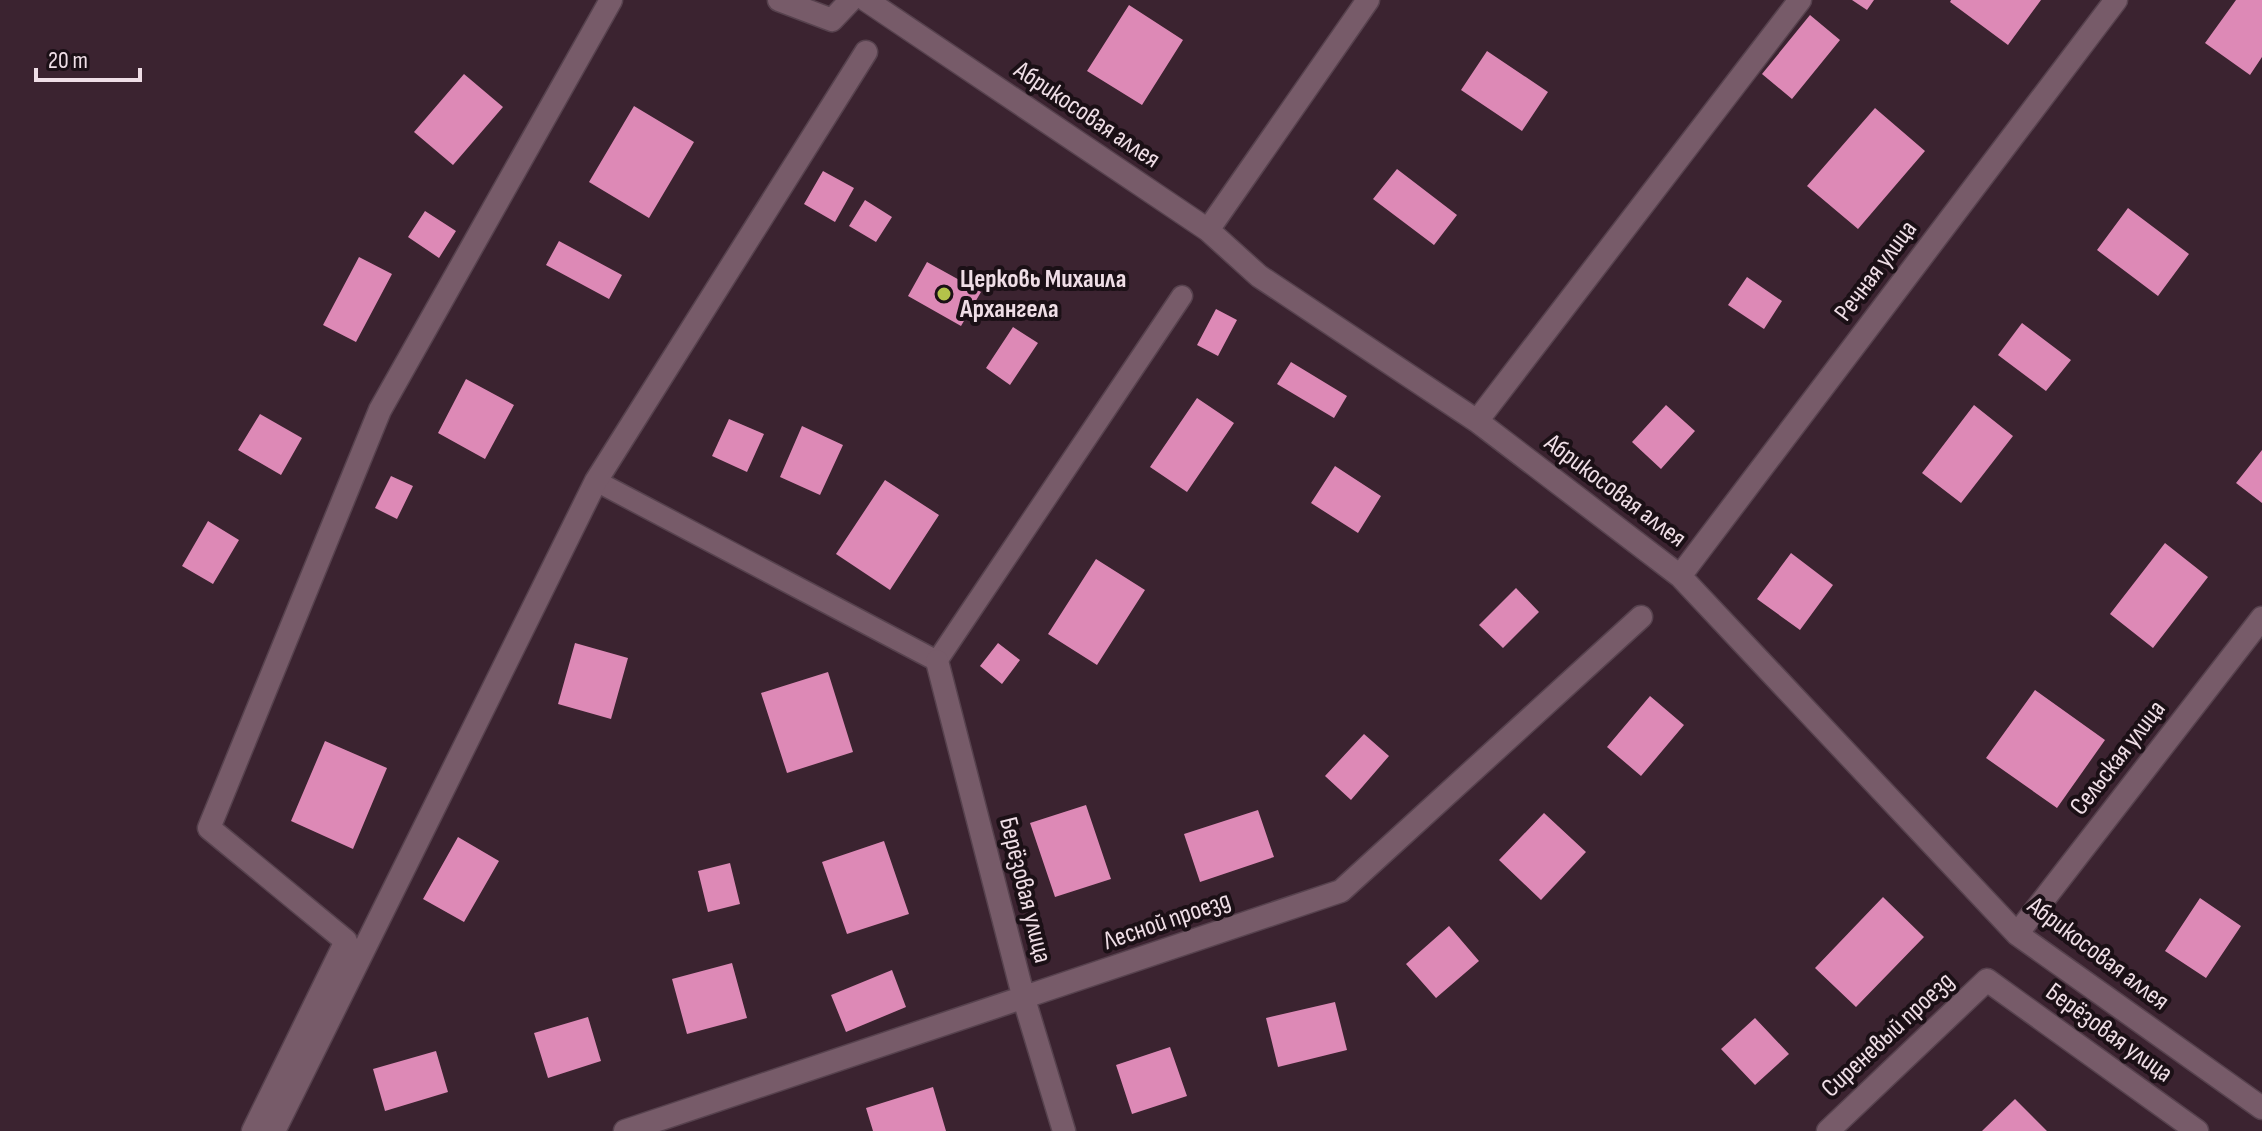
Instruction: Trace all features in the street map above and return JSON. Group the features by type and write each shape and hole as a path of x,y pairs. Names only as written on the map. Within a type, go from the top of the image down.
{"street":[{"path":"253,1131 346,941 209,828 380,410 611,0"},
{"path":"779,0 832,20 851,0"},
{"name":"Абрикосовая аллея","path":"866,0 1208,230 1259,276 1477,421 1680,576 2017,934 2262,1108"},
{"path":"1208,230 1368,0"},
{"path":"1477,421 1800,0"},
{"name":"Речная улица","path":"1680,576 2116,0"},
{"path":"274,1131 596,481 866,52"},
{"name":"Лесной проезд","path":"625,1131 1341,891 1641,617"},
{"name":"Сельская улица","path":"2017,934 2262,618"},
{"name":"Берёзовая улица","path":"937,661 1024,999 1064,1131"},
{"name":"Берёзовая улица","path":"1987,980 2197,1131"},
{"name":"Сиреневый проезд","path":"1828,1131 1987,980"}],"lane":[{"path":"596,481 937,661 1182,296"}],"building":[{"path":"1852,0 1874,0 1867,10"},
{"path":"1951,0 2041,0 2008,45"},
{"path":"2236,0 2262,0 2262,57 2250,75 2205,43"},
{"path":"1129,5 1183,40 1142,105 1087,71"},
{"path":"1810,15 1840,40 1792,99 1762,74"},
{"path":"1487,51 1548,92 1522,131 1461,90"},
{"path":"464,74 503,107 453,165 414,132"},
{"path":"634,106 694,142 649,218 589,182"},
{"path":"1875,108 1925,151 1858,229 1807,186"},
{"path":"1397,169 1457,215 1434,245 1373,199"},
{"path":"823,171 854,188 835,222 804,204"},
{"path":"865,200 892,217 876,242 849,226"},
{"path":"2128,208 2189,254 2158,296 2097,250"},
{"path":"425,211 456,231 439,258 408,237"},
{"path":"559,241 622,275 609,299 546,265"},
{"path":"359,257 392,274 356,342 323,325"},
{"name":"Церковь Михаила Архангела","path":"927,262 981,292 961,326 908,296"},
{"path":"1747,277 1782,301 1764,329 1728,305"},
{"path":"1216,309 1237,320 1218,356 1197,345"},
{"path":"2022,323 2071,360 2046,391 1998,355"},
{"path":"1013,327 1038,343 1010,385 986,368"},
{"path":"1291,362 1347,396 1334,418 1277,384"},
{"path":"466,379 514,405 485,459 438,433"},
{"path":"1197,398 1234,423 1187,492 1150,467"},
{"path":"1666,405 1695,431 1661,469 1632,442"},
{"path":"1974,405 2013,436 1961,503 1922,473"},
{"path":"260,414 302,438 281,475 238,450"},
{"path":"729,419 764,434 747,472 712,456"},
{"path":"802,426 843,445 820,495 780,477"},
{"path":"2262,450 2262,503 2236,483"},
{"path":"1335,466 1381,496 1358,533 1311,503"},
{"path":"391,476 413,486 397,519 375,508"},
{"path":"885,480 939,515 890,590 836,554"},
{"path":"208,521 239,540 213,584 182,566"},
{"path":"2165,543 2208,577 2153,648 2110,614"},
{"path":"1791,553 1833,585 1800,630 1757,599"},
{"path":"1096,559 1145,590 1097,665 1048,634"},
{"path":"1516,588 1539,612 1503,648 1479,625"},
{"path":"575,643 628,658 611,719 558,704"},
{"path":"998,643 1020,660 1002,684 980,666"},
{"path":"828,672 853,752 787,773 761,693"},
{"path":"2035,690 2105,740 2057,808 1986,758"},
{"path":"1650,696 1684,725 1641,776 1607,747"},
{"path":"1364,734 1389,756 1351,800 1325,776"},
{"path":"325,741 387,768 353,849 291,821"},
{"path":"1086,805 1111,879 1055,897 1030,823"},
{"path":"1258,810 1274,857 1200,882 1184,834"},
{"path":"1544,813 1586,852 1541,900 1499,860"},
{"path":"458,837 499,861 464,922 423,899"},
{"path":"884,841 909,914 847,934 822,862"},
{"path":"730,863 740,904 708,912 698,871"},
{"path":"1883,897 1924,937 1856,1007 1815,968"},
{"path":"2200,898 2241,926 2206,978 2165,951"},
{"path":"1449,926 1479,961 1436,998 1406,964"},
{"path":"732,963 747,1018 687,1034 672,979"},
{"path":"892,970 906,1007 846,1032 831,995"},
{"path":"1335,1002 1347,1050 1278,1067 1266,1018"},
{"path":"588,1017 601,1061 548,1078 534,1033"},
{"path":"1755,1018 1789,1054 1755,1085 1721,1049"},
{"path":"1170,1047 1187,1096 1132,1114 1116,1065"},
{"path":"436,1051 448,1092 385,1111 373,1069"},
{"path":"933,1087 946,1131 873,1131 866,1108"},
{"path":"2015,1099 2047,1131 1982,1131"}],"place":[{"name":"Церковь Михаила Архангела","path":"944,294"}]}
